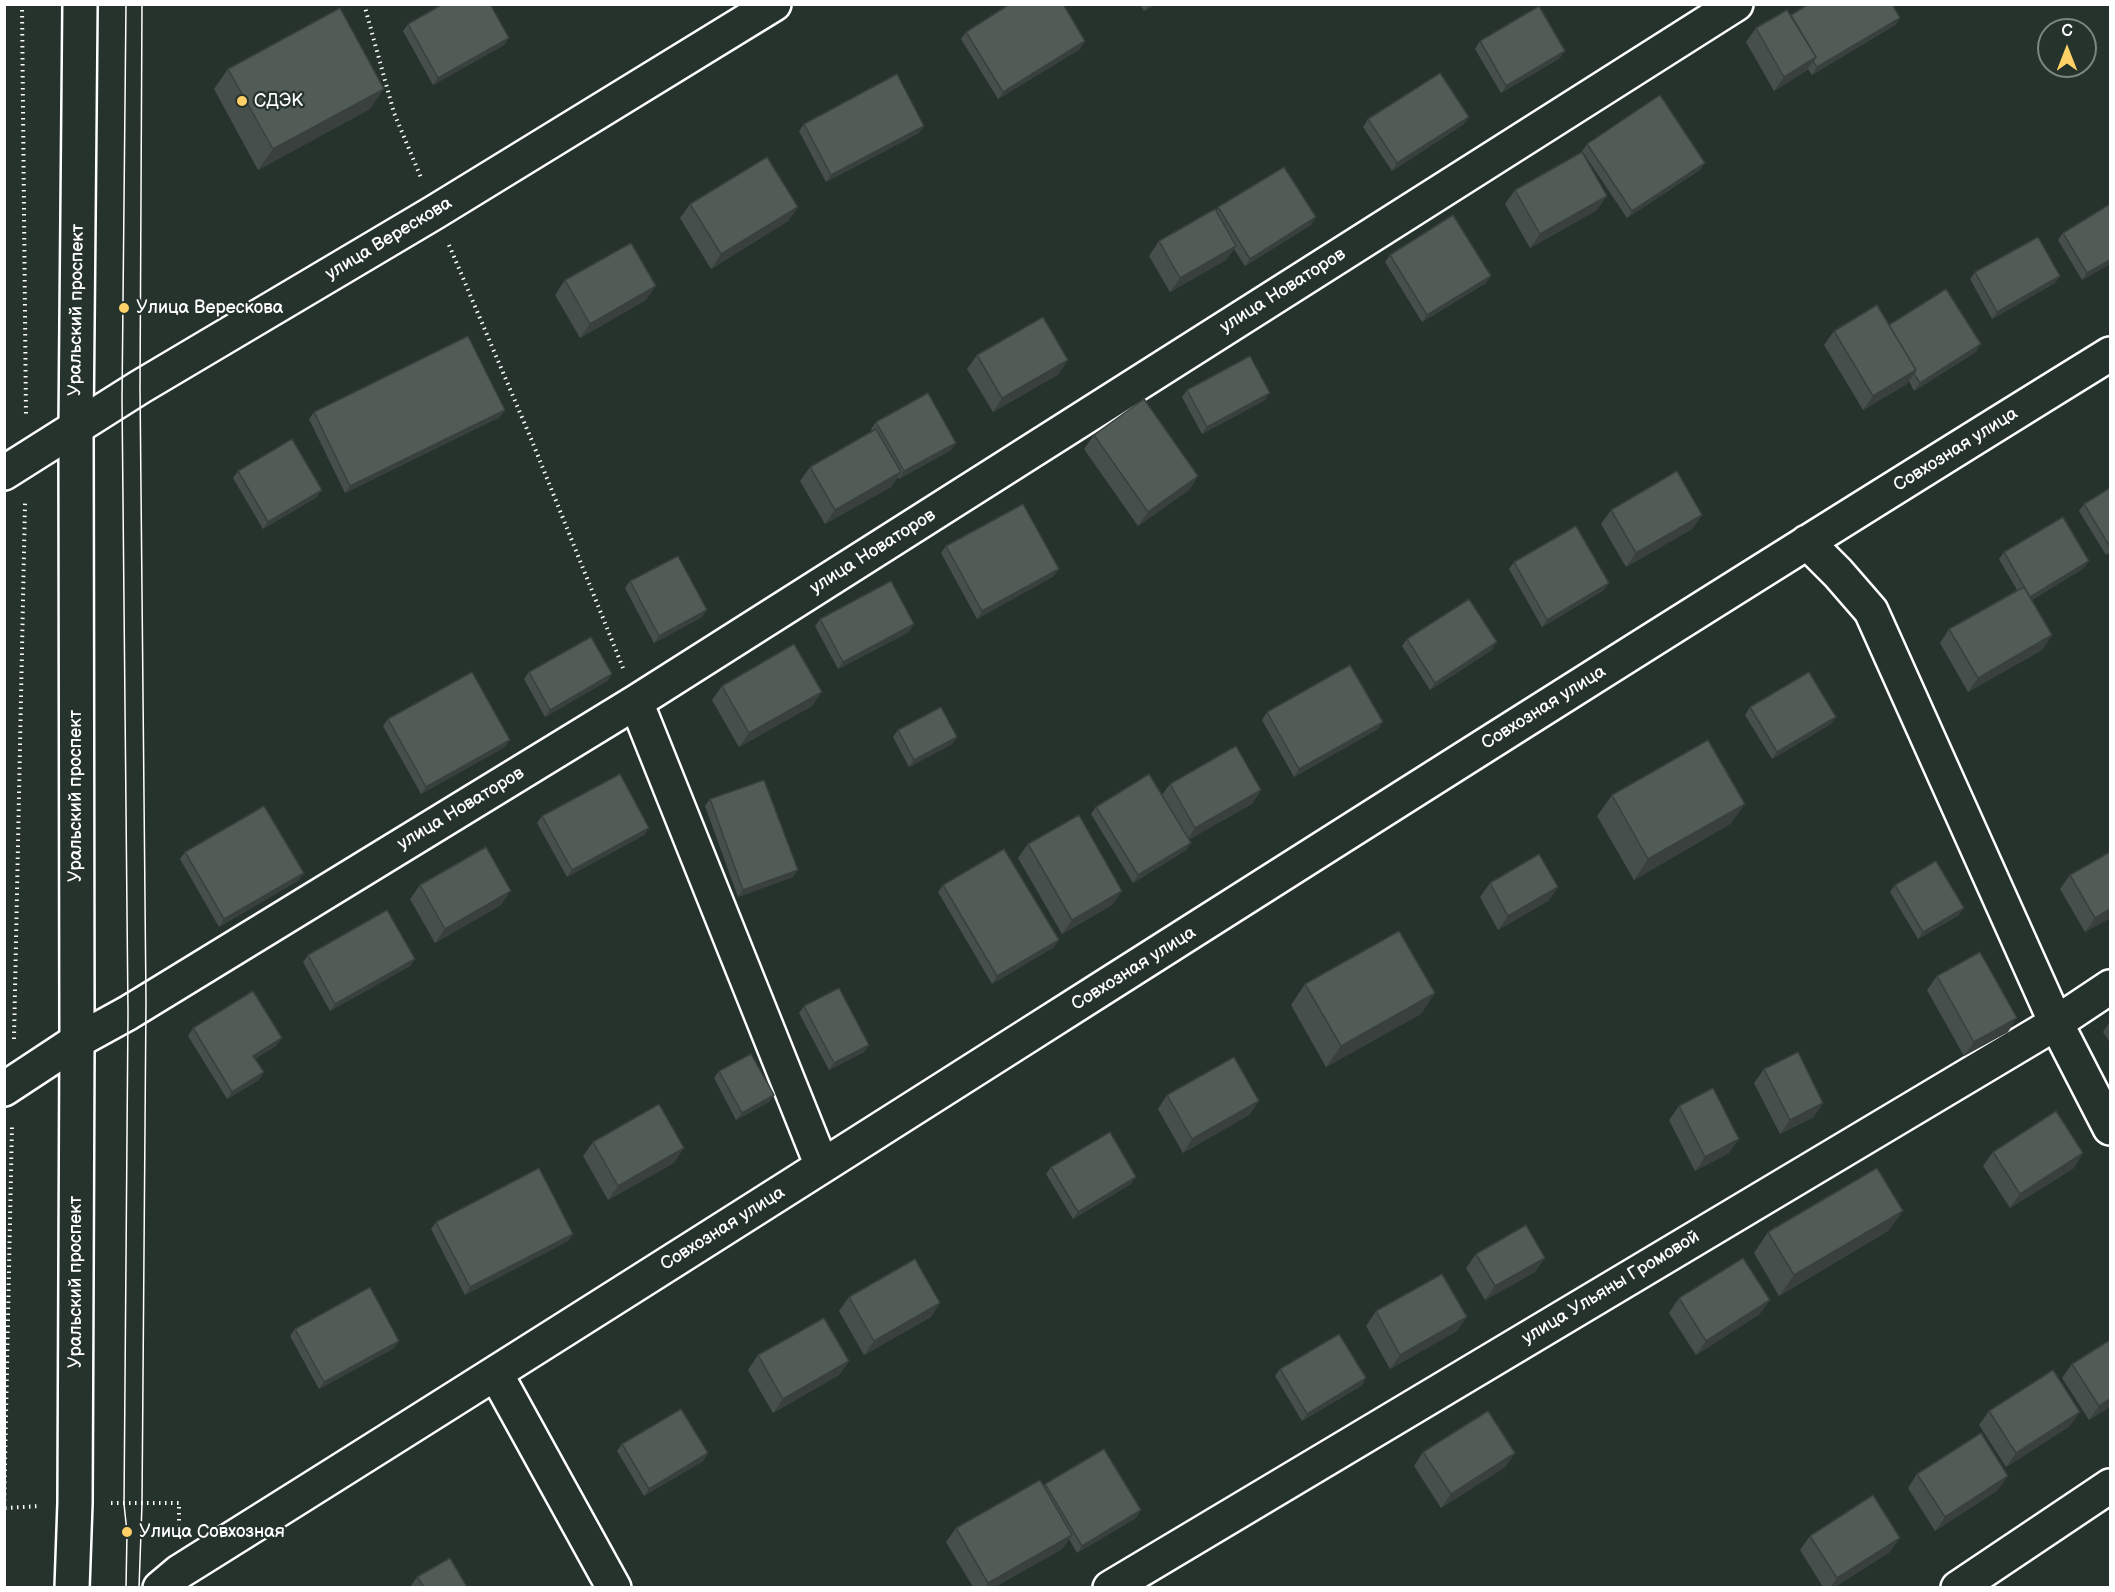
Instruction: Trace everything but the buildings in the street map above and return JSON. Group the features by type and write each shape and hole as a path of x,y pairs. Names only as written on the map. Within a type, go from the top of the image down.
{"street":[{"name":"Уральский проспект","path":"72,1587 75,1503 76,429 80,4"},
{"name":"улица Верескова","path":"15,466 140,387 435,212 774,4"},
{"name":"улица Новаторов","path":"9,1087 77,1041 128,1013 636,702 1736,4"},
{"name":"Совхозная улица","path":"169,1580 1807,542 2110,354"},
{"path":"1807,542 1871,611 2056,1023 2110,1128"},
{"path":"636,702 822,1166"},
{"name":"улица Ульяны Громовой","path":"1110,1587 2056,1023 2110,987"},
{"path":"496,1374 614,1587"},
{"path":"1958,1587 2110,1486"}],"path":[{"path":"4,1513 21,4"},
{"path":"364,4 394,113 532,441 636,702"},
{"path":"5,1508 75,1503 178,1503 169,1580"}],"tram line":[{"path":"126,4 122,399 128,1013 124,1504 127,1532 126,1588"},
{"path":"139,1588 142,1504 146,1001 140,387 142,4"}],"place":[{"name":"СДЭК","path":"242,101"},
{"name":"Улица Верескова","path":"124,308"},
{"name":"Улица Совхозная","path":"127,1532"}]}
